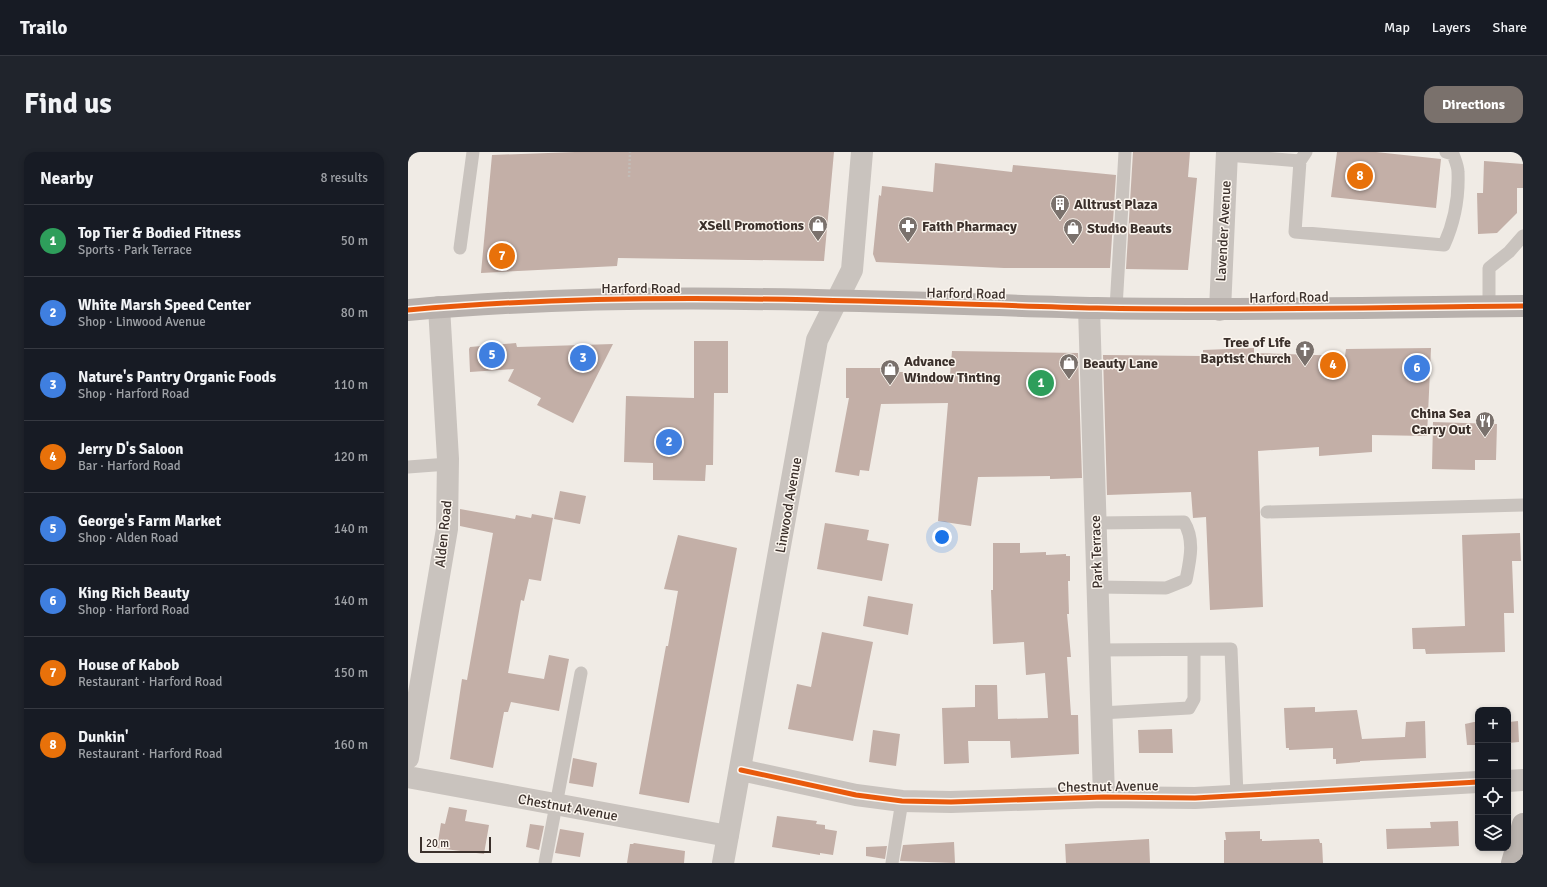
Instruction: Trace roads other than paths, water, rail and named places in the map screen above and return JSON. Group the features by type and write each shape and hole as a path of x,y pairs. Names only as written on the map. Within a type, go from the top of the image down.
{"main road":[{"name":"Harford Road","path":"408,310 439,307 580,301 836,302 1220,310 1523,306"},
{"path":"1512,863 1523,824"}],"street":[{"name":"Linwood Avenue","path":"723,863 741,770 817,340 852,270 862,152"},
{"name":"Lavender Avenue","path":"1220,310 1227,154"},
{"name":"Alden Road","path":"408,758 447,529 448,464 439,307"},
{"name":"Park Terrace","path":"1089,308 1104,797"},
{"name":"Chestnut Avenue","path":"741,770 848,794 902,801 951,802 1104,797 1195,798 1475,782"},
{"name":"Chestnut Avenue","path":"408,777 728,836"},
{"path":"1511,781 1523,780"}],"lane":[{"path":"460,248 473,152"},
{"path":"1116,308 1125,152"},
{"path":"1227,154 1303,157 1295,232 1444,245 1450,232 1455,208 1458,171 1453,154 1446,152"},
{"path":"1490,307 1489,268 1510,252 1523,236"},
{"path":"408,467 448,464"},
{"path":"1267,512 1523,505"},
{"path":"1096,522 1184,522 1190,532 1191,555 1186,580 1166,588 1097,587"},
{"path":"1099,650 1194,651 1231,649 1237,795"},
{"path":"1101,713 1189,708 1194,699 1194,651"},
{"path":"545,863 581,673"},
{"path":"892,863 902,801"}],"place":[{"name":"Dunkin'","path":"1360,176"},
{"name":"Alltrust Plaza","path":"1060,221"},
{"name":"XSell Promotions","path":"818,242"},
{"name":"Faith Pharmacy","path":"908,243"},
{"name":"Studio Beauts","path":"1073,245"},
{"name":"House of Kabob","path":"502,256"},
{"name":"George's Farm Market","path":"492,355"},
{"name":"Nature's Pantry Organic Foods","path":"583,358"},
{"name":"Jerry D's Saloon","path":"1333,365"},
{"name":"Tree of Life Baptist Church","path":"1305,367"},
{"name":"King Rich Beauty","path":"1417,368"},
{"name":"Beauty Lane","path":"1069,380"},
{"name":"Top Tier & Bodied Fitness","path":"1041,383"},
{"name":"Advance Window Tinting","path":"890,386"},
{"name":"China Sea Carry Out","path":"1485,438"},
{"name":"White Marsh Speed Center","path":"669,442"}]}
